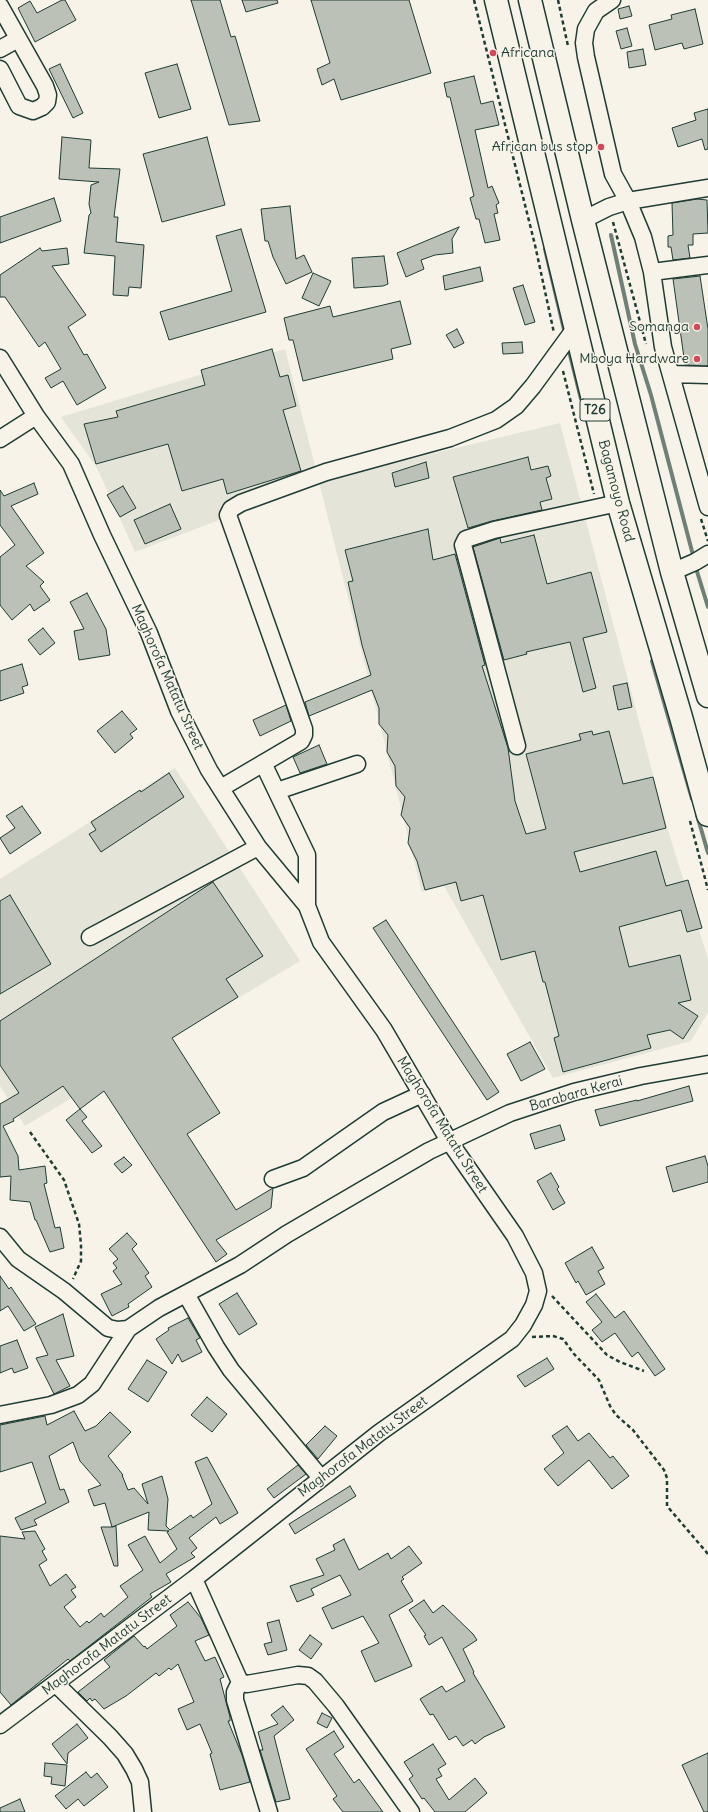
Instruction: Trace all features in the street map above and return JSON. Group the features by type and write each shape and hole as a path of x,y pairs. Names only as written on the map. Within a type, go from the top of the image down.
{"highway":[{"name":"Bagamoyo Road","path":"496,0 576,327 608,506 679,710 708,815"},
{"name":"T26","path":"530,0 583,220 672,572 708,696"}],"street":[{"path":"0,69 19,106 33,111 42,107 47,102 48,95 45,86 0,6 7,0"},
{"path":"612,0 596,11 586,29 584,43 586,57 613,174 628,202 643,237 652,272 663,346 703,510"},
{"path":"0,49 18,38"},
{"path":"583,220 609,207 628,202 708,188"},
{"path":"652,272 708,265"},
{"path":"221,788 301,741 304,735 304,728 228,515 230,511 241,503 326,472 450,438 496,420 516,406 533,386 576,327"},
{"name":"Maghorofa Matatu Street","path":"0,358 36,416 71,464 105,542 149,633 180,711 210,770 258,847 306,906 321,942 384,1030 449,1141 515,1236 535,1278 538,1292 534,1305 523,1325 512,1339 379,1433 194,1579 0,1725"},
{"path":"671,374 708,375"},
{"path":"0,439 36,416"},
{"path":"517,746 463,545 466,539 494,530 608,506"},
{"path":"672,572 708,554"},
{"path":"263,763 306,855 306,906"},
{"path":"277,791 357,764"},
{"path":"90,937 258,847"},
{"name":"Barabara Kerai","path":"128,1329 159,1308 240,1265 293,1230 429,1151 510,1113 574,1092 642,1076 708,1064"},
{"path":"273,1179 303,1168 383,1112 422,1094"},
{"path":"0,1237 18,1259 64,1291 108,1328 118,1330 128,1329"},
{"path":"186,1294 231,1370 321,1478"},
{"path":"0,1414 51,1405 78,1395 92,1384 128,1329"},
{"path":"194,1579 240,1682 247,1684 298,1675 308,1676 315,1681 336,1706 411,1812"},
{"path":"240,1682 235,1692 235,1700 269,1812"},
{"path":"56,1684 110,1737 125,1754 140,1782 143,1812"}],"path":[{"path":"474,0 533,238 556,340"},
{"path":"558,0 569,51"},
{"path":"609,207 647,347"},
{"path":"562,370 608,506"},
{"path":"703,510 708,542"},
{"path":"30,1132 64,1180 79,1224 81,1245 80,1261 77,1273 64,1291"},
{"path":"535,1278 607,1355 620,1362 644,1371"},
{"path":"512,1339 553,1336 563,1339 574,1354 599,1380 610,1406 616,1415 633,1430 660,1463 667,1478 667,1506 708,1554"}],"shaded area":[{"path":"285,349 319,481 560,423 667,827 708,959 708,1012 691,1041 553,1078 444,886 422,892 319,482 135,552 97,468 61,417"},
{"path":"175,768 300,961 25,1126 0,1086 0,879"}],"building":[{"path":"62,0 65,0 76,20 35,42 18,8 30,1 37,13"},
{"path":"191,0 220,0 231,37 235,36 260,121 229,125"},
{"path":"242,0 277,0 278,3 246,12"},
{"path":"311,0 409,0 431,73 341,100 334,79 322,85 317,69 330,63"},
{"path":"629,6 632,16 620,19 618,9"},
{"path":"695,9 703,44 684,49 682,43 655,50 649,25 672,19 671,15"},
{"path":"627,28 632,46 621,49 616,31"},
{"path":"643,49 646,65 629,68 627,52"},
{"path":"60,64 83,113 73,118 49,69"},
{"path":"177,64 191,109 159,118 145,73"},
{"path":"474,76 481,104 493,101 499,125 475,130 488,188 492,186 499,203 496,205 498,213 494,214 500,240 485,243 479,219 476,219 470,198 474,196 450,97 447,97 444,83"},
{"path":"708,109 708,149 705,150 702,139 678,147 672,128 696,120 694,113"},
{"path":"62,137 91,140 89,168 120,169 114,217 118,217 116,242 144,245 141,288 129,287 128,296 113,295 115,256 84,253 89,215 91,213 89,204 91,185 99,182 59,179"},
{"path":"207,137 225,205 162,222 143,154"},
{"path":"54,198 61,221 0,243 0,217"},
{"path":"697,199 707,200 708,233 693,234 693,245 688,245 690,258 673,260 671,247 668,247 668,236 673,235 672,203"},
{"path":"290,206 296,259 304,255 312,272 286,284 273,257 268,241 265,241 261,209"},
{"path":"459,227 452,239 453,253 435,255 421,260 424,269 406,277 397,253"},
{"path":"241,229 266,312 169,340 160,312 232,291 216,236"},
{"path":"40,248 42,251 67,248 69,264 52,266 86,315 68,327 84,355 87,354 106,388 77,405 63,381 51,388 45,378 61,369 45,342 39,347 5,297 0,297 0,275"},
{"path":"384,256 388,284 383,286 354,288 352,258"},
{"path":"480,267 483,281 445,290 443,276"},
{"path":"313,273 331,281 319,306 302,298"},
{"path":"700,276 708,329 708,366 685,365 673,279"},
{"path":"523,285 535,322 525,325 513,288"},
{"path":"400,301 411,344 391,349 393,359 303,381 293,340 289,340 284,318 330,306 333,317"},
{"path":"457,329 464,343 454,348 446,335"},
{"path":"522,342 523,353 503,354 502,343"},
{"path":"272,349 280,377 288,375 296,406 283,410 301,471 227,494 223,479 182,491 168,444 96,464 84,424 118,417 116,411 205,385 201,370"},
{"path":"528,457 531,470 548,466 551,476 546,478 552,499 540,502 542,510 468,528 453,477"},
{"path":"426,462 429,478 395,487 392,473"},
{"path":"34,483 38,494 11,506 44,553 26,566 44,582 40,586 50,600 34,611 30,604 12,620 0,605 0,557 15,545 0,525 0,490 4,496"},
{"path":"123,486 136,508 120,517 107,495"},
{"path":"170,504 181,529 145,544 134,520"},
{"path":"428,529 433,560 455,554 485,665 482,666 508,748 515,801 526,834 546,829 526,754 581,740 579,734 592,731 593,735 609,731 623,784 653,777 666,828 574,852 580,872 656,851 666,886 688,880 702,928 687,932 681,910 619,927 629,967 680,955 691,1000 678,1003 698,1016 683,1039 670,1030 647,1035 651,1048 563,1072 554,1038 559,1036 545,982 543,982 535,951 501,960 483,895 461,901 456,882 425,890 417,861 408,843 410,828 401,815 405,797 396,786 395,766 387,752 388,735 379,724 379,708 372,690 309,716 305,702 371,675 362,645 348,582 353,581 345,550"},
{"path":"534,535 547,584 591,572 607,632 583,638 596,688 583,692 570,642 526,652 527,654 504,660 473,547 500,538 501,543"},
{"path":"87,593 106,629 110,655 79,660 74,631 84,629 70,602"},
{"path":"43,628 55,643 40,655 28,640"},
{"path":"22,664 28,685 22,687 24,693 0,701 0,671"},
{"path":"627,683 632,707 618,710 613,686"},
{"path":"286,705 291,721 260,736 253,720"},
{"path":"122,711 137,729 130,734 133,738 115,753 97,731"},
{"path":"319,745 327,764 300,773 293,757"},
{"path":"169,773 184,797 101,852 89,834 96,830 91,822"},
{"path":"22,806 41,833 10,854 0,838 15,828 6,816"},
{"path":"213,882 263,956 226,979 238,997 172,1038 220,1113 187,1134 236,1210 273,1188 271,1208 216,1240 227,1254 216,1262 104,1091 80,1109 63,1086 13,1119 14,1121 3,1126 18,1156 19,1170 45,1166 47,1183 44,1184 55,1228 60,1227 64,1248 50,1252 35,1220 30,1202 10,1200 11,1176 0,1177 0,1104 19,1093 0,1065 0,1021"},
{"path":"10,895 51,964 0,994 0,901"},
{"path":"386,920 499,1092 487,1100 373,928"},
{"path":"530,1042 545,1069 521,1081 507,1054"},
{"path":"689,1086 693,1101 600,1126 595,1110 637,1101"},
{"path":"80,1109 87,1117 82,1121 102,1146 92,1153 66,1120"},
{"path":"560,1125 565,1140 535,1149 530,1134"},
{"path":"705,1156 708,1166 708,1182 673,1192 666,1167"},
{"path":"124,1157 132,1165 122,1173 114,1164"},
{"path":"551,1173 559,1187 557,1189 565,1203 553,1210 537,1181"},
{"path":"127,1233 137,1244 132,1249 149,1273 145,1276 152,1287 128,1304 129,1307 112,1316 101,1294 122,1284 113,1271 117,1268 113,1263 118,1259 109,1249"},
{"path":"592,1247 604,1268 598,1271 605,1284 586,1295 578,1281 576,1283 565,1263"},
{"path":"0,1276 9,1289 11,1287 36,1324 24,1331 8,1306 0,1311"},
{"path":"237,1293 257,1324 239,1335 219,1304"},
{"path":"596,1294 615,1318 624,1311 665,1369 655,1376 638,1352 632,1357 615,1333 602,1342 592,1330 602,1322 586,1302"},
{"path":"63,1314 74,1356 56,1360 70,1386 54,1394 36,1358 48,1355 35,1327"},
{"path":"188,1318 200,1338 196,1340 202,1352 182,1362 178,1354 172,1364 156,1339 169,1330 168,1328"},
{"path":"17,1340 28,1368 14,1373 12,1368 0,1373 0,1346"},
{"path":"547,1358 554,1369 525,1387 517,1376"},
{"path":"147,1360 167,1372 148,1402 128,1389"},
{"path":"207,1397 227,1414 212,1432 191,1415"},
{"path":"74,1411 85,1431 96,1426 110,1412 131,1432 108,1456 123,1475 128,1490 134,1488 148,1504 142,1484 162,1476 168,1499 166,1526 170,1530 191,1515 193,1518 212,1504 195,1462 207,1457 238,1513 220,1524 216,1517 189,1538 197,1548 191,1553 195,1557 166,1574 171,1582 150,1594 152,1597 70,1661 68,1659 11,1705 0,1692 0,1536 25,1539 22,1532 35,1531 45,1549 42,1551 47,1560 39,1565 50,1586 66,1574 76,1587 71,1590 76,1597 64,1607 80,1627 87,1621 89,1623 101,1613 104,1617 128,1597 120,1586 143,1570 128,1545 145,1536 160,1563 177,1549 167,1532 169,1531 148,1530 149,1512 112,1527 105,1503 94,1506 88,1490 101,1485 80,1461 73,1442 49,1456 60,1490 64,1489 69,1502 34,1520 37,1525 21,1530 15,1518 46,1503 32,1462 0,1472 0,1425 45,1416 47,1425"},
{"path":"325,1426 337,1436 318,1459 306,1445"},
{"path":"567,1426 578,1441 589,1433 610,1458 613,1456 629,1476 612,1489 589,1460 558,1486 544,1469 564,1453 552,1436"},
{"path":"298,1465 306,1474 274,1498 267,1489"},
{"path":"350,1486 356,1496 295,1534 289,1524"},
{"path":"116,1526 118,1566 114,1566 101,1527"},
{"path":"344,1539 359,1570 388,1553 391,1559 409,1546 422,1563 402,1577 404,1579 401,1581 413,1601 389,1615 412,1666 375,1682 361,1651 379,1643 363,1616 332,1629 322,1608 351,1595 340,1575 311,1589 314,1595 297,1602 290,1586 324,1575 316,1559 335,1550 333,1545"},
{"path":"424,1600 433,1613 443,1605 473,1634 477,1640 463,1649 474,1672 473,1673 505,1727 484,1737 475,1744 472,1740 463,1746 456,1736 449,1740 433,1714 430,1715 420,1699 442,1686 446,1692 465,1681 442,1637 429,1645 424,1636 426,1635 409,1610"},
{"path":"188,1602 201,1618 209,1635 195,1641 205,1661 215,1657 224,1677 220,1679 230,1717 230,1721 228,1721 242,1755 250,1782 220,1790 210,1754 212,1753 200,1724 187,1730 178,1709 194,1702 178,1664 171,1670 169,1668 159,1676 156,1673 126,1696 104,1709 95,1699 92,1701 90,1698 87,1701 78,1692 110,1667 104,1660 134,1636 147,1649 177,1626 170,1615"},
{"path":"279,1620 287,1650 268,1655 264,1644 272,1642 267,1623"},
{"path":"310,1635 322,1644 311,1659 299,1650"},
{"path":"283,1706 294,1720 274,1736 290,1799 276,1802 260,1750 263,1750 258,1732 278,1724 271,1715"},
{"path":"322,1713 332,1718 327,1728 317,1723"},
{"path":"77,1724 88,1738 68,1753 67,1764 52,1744"},
{"path":"334,1731 344,1747 334,1754 354,1783 359,1779 383,1812 343,1812 333,1799 337,1796 306,1749"},
{"path":"433,1744 446,1764 438,1769 442,1776 436,1779 449,1800 475,1778 487,1793 465,1812 435,1812 424,1798 422,1799 409,1779 413,1776 404,1762"},
{"path":"708,1753 708,1812 704,1812 682,1765"},
{"path":"45,1763 67,1765 65,1786 51,1784 52,1777 44,1776"},
{"path":"86,1772 91,1778 97,1773 108,1787 84,1806 78,1799 66,1809 55,1796"},
{"path":"20,1799 25,1812 0,1812 0,1808"}],"waterway":[{"path":"611,235 635,344 651,395 694,559"},
{"path":"545,249 565,334"},
{"path":"568,347 581,399"},
{"path":"695,565 708,607"},
{"path":"652,661 692,799"},
{"path":"697,815 708,853"}],"place":[{"name":"Africana","path":"493,53"},
{"name":"African bus stop","path":"601,147"},
{"name":"Somanga","path":"697,327"},
{"name":"Mboya Hardware","path":"697,359"}]}
